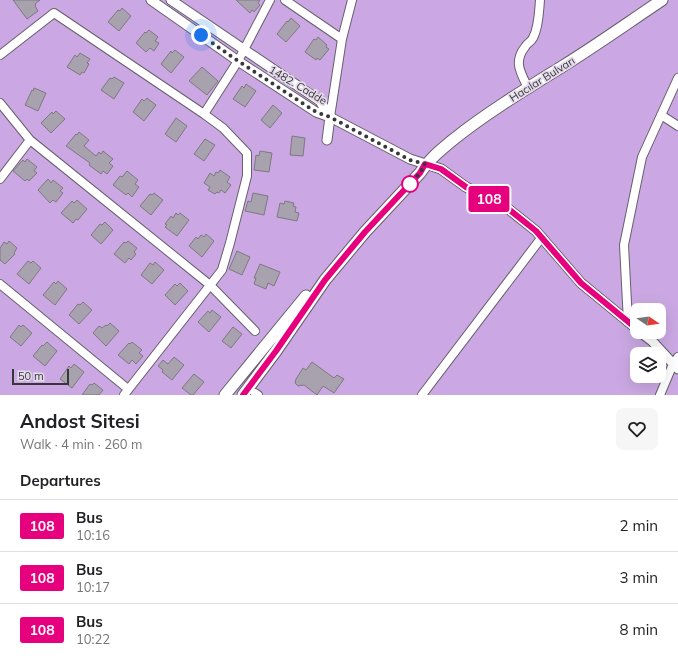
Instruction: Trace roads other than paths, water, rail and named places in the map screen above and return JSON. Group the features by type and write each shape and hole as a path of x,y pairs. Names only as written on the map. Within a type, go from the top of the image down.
{"main road":[{"name":"Hacılar Bulvarı","path":"225,395 356,232 415,169 425,164 472,125 496,108 662,0"},
{"name":"Hacılar Bulvarı","path":"243,395 276,351 325,280 365,232 420,173 425,164"}],"street":[{"name":"1482. Cadde","path":"151,0 238,61 316,112 330,117"},
{"name":"1482. Cadde","path":"171,0 320,101 330,117"},
{"path":"204,114 238,61 270,0"},
{"path":"285,0 342,38"},
{"path":"326,140 342,38 352,0"},
{"path":"528,88 519,68 518,62 524,48 534,38 540,0"},
{"path":"0,55 54,13 204,114 222,128 247,153 247,176 222,270 126,392 0,284"},
{"path":"628,322 624,245 642,158 678,78"},
{"path":"0,103 30,140 210,285 255,331"},
{"path":"661,115 678,126"},
{"path":"330,117 410,160 441,169 466,187 506,207 542,237 581,283 628,322"},
{"path":"0,179 30,140"},
{"path":"422,395 542,237"},
{"path":"649,339 676,363 660,395"}]}
